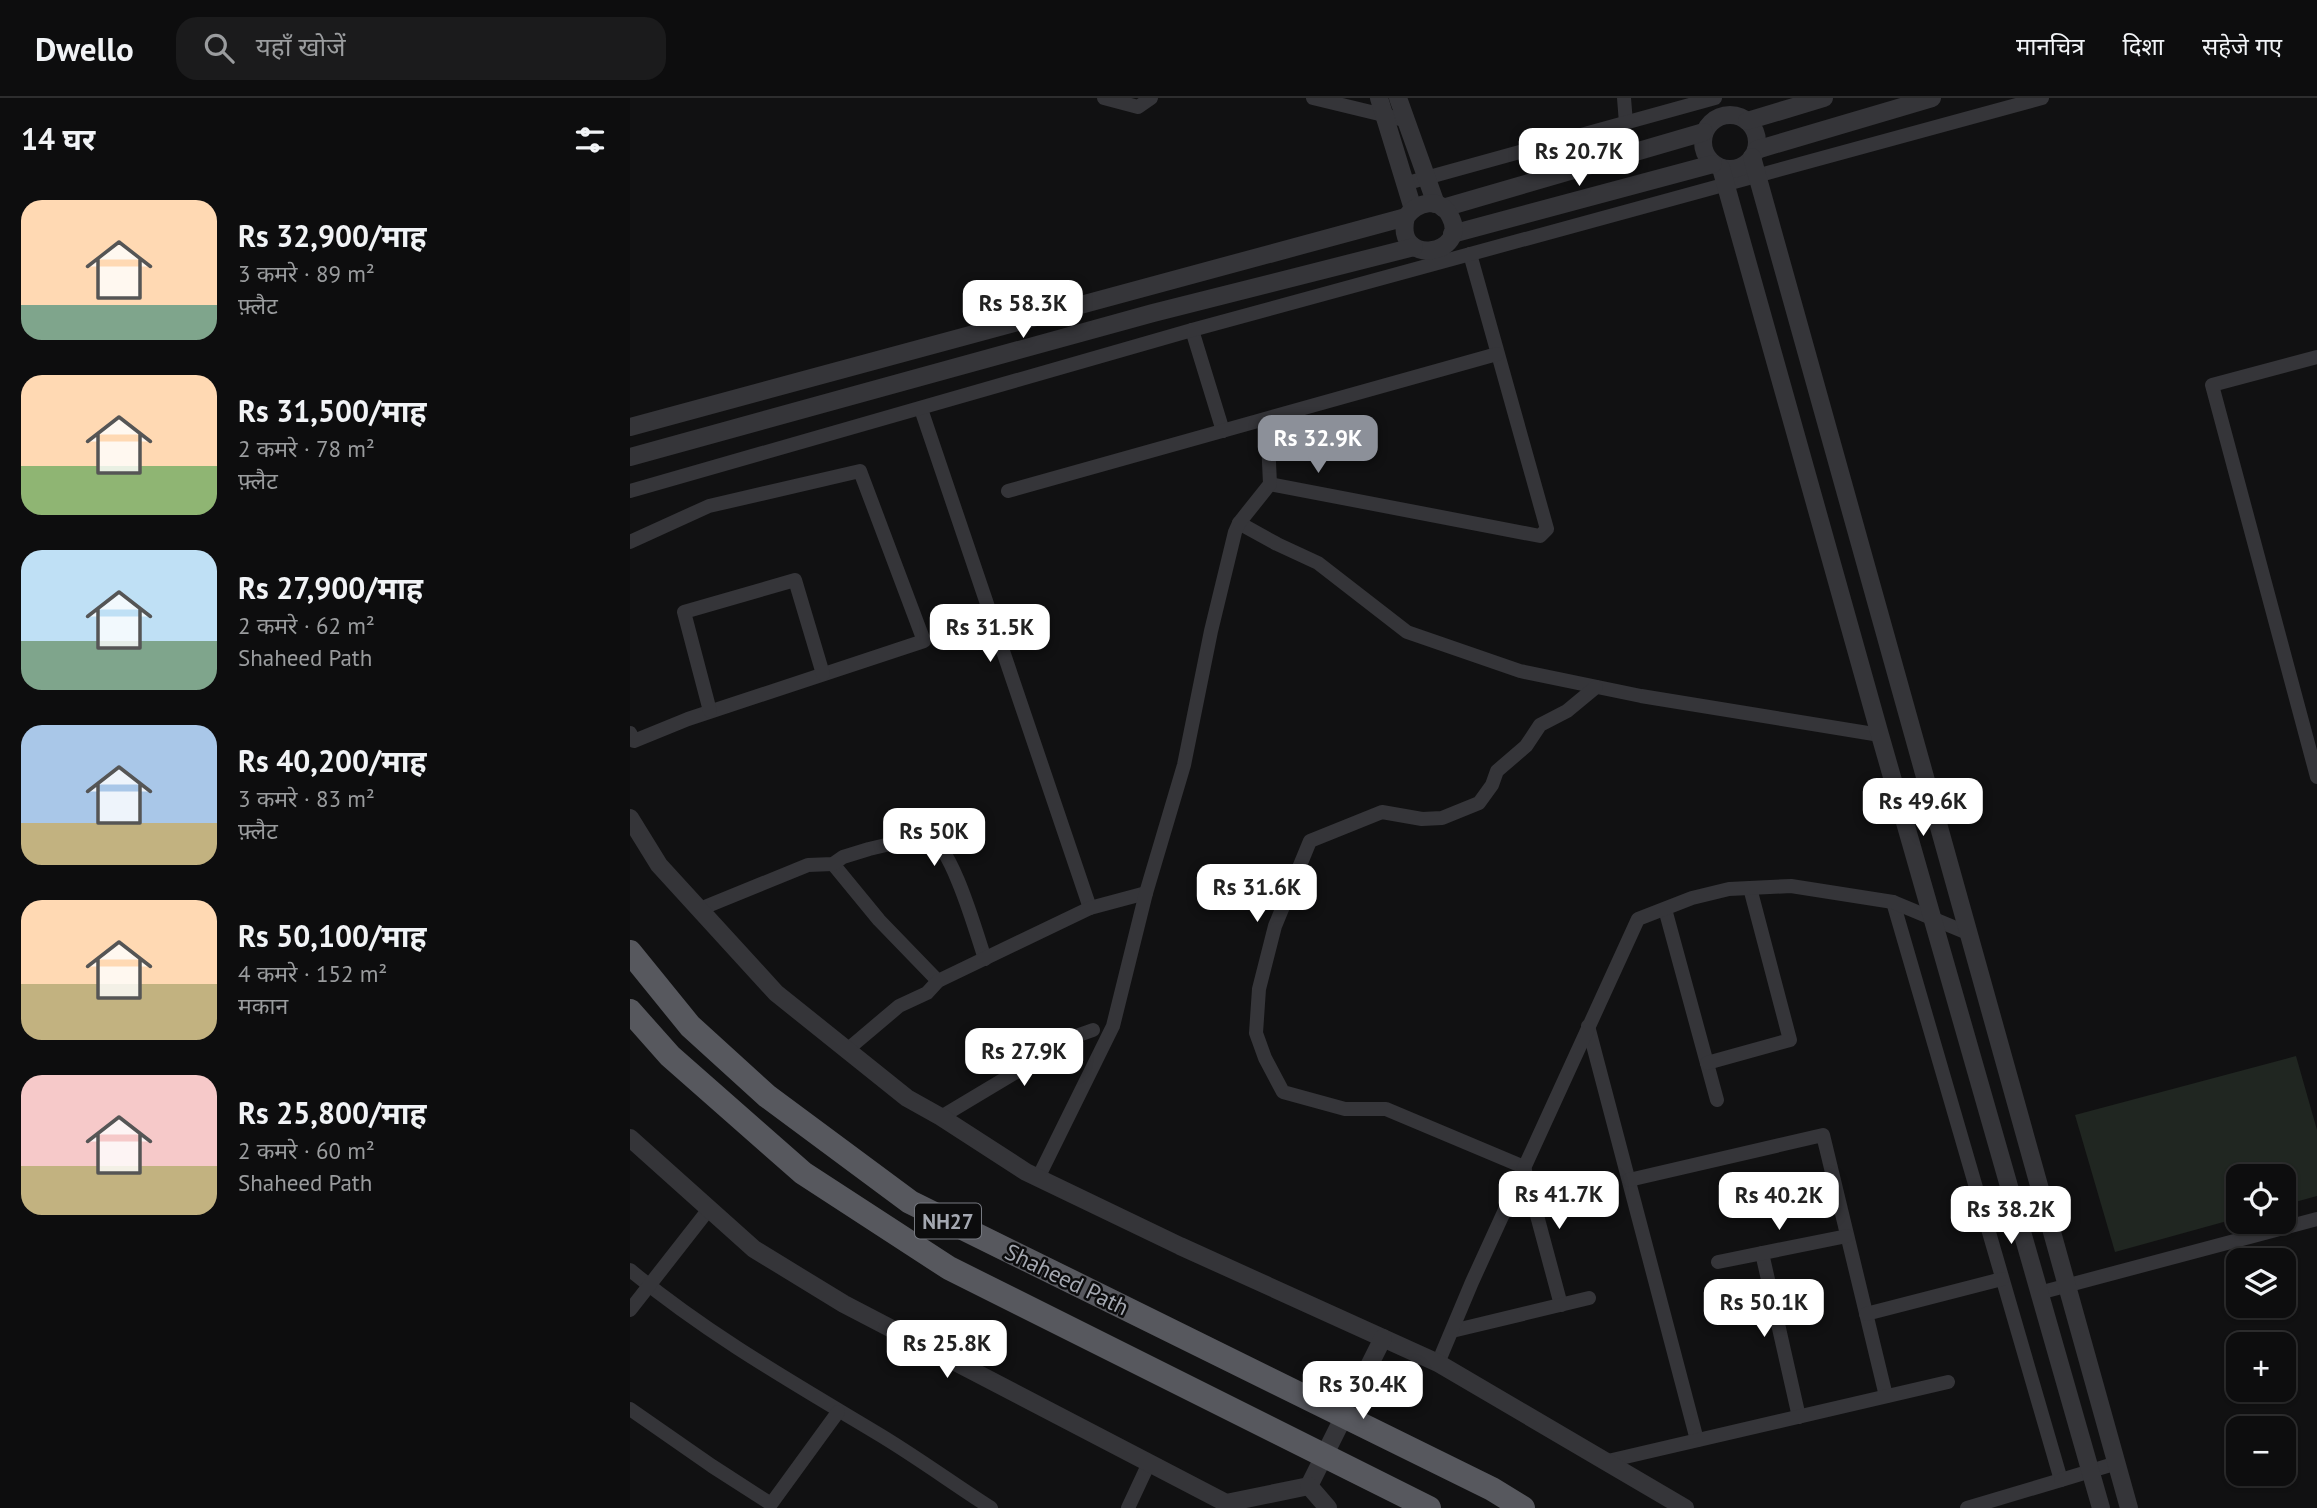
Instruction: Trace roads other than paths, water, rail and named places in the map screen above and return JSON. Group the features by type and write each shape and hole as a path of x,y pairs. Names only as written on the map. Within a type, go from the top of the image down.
{"highway":[{"name":"Shaheed Path","path":"630,952 690,1026 758,1087 910,1202 1492,1489 1523,1508"},
{"name":"Shaheed Path","path":"630,1011 670,1056 803,1173 949,1268 1429,1508"}],"street":[{"path":"1104,98 1138,107 1151,98"},
{"path":"1313,98 1381,107 1404,120"},
{"path":"630,457 1153,313 1414,247 1438,250 1445,245 1452,233 1453,223 1425,178 1398,98"},
{"path":"1624,98 1626,123"},
{"path":"1404,184 1715,98"},
{"path":"1747,121 1824,98"},
{"path":"1452,233 1738,168 1746,164 1754,154 1932,98"},
{"path":"630,491 1192,330 1470,254 1720,172 1758,176 2042,98"},
{"path":"1381,107 1410,213 1405,232 1414,247"},
{"path":"630,427 1410,213 1424,203 1440,206 1704,132 1716,118 1725,115 1734,115 1747,121 1755,132 1754,154 1758,176 2129,1508"},
{"path":"1704,132 1704,150 1720,172 2101,1508"},
{"path":"1270,484 1540,536 1547,529 1470,254"},
{"path":"1192,330 1223,431"},
{"path":"1008,491 1497,354"},
{"path":"2317,357 2212,385 2317,777"},
{"path":"920,409 1090,908"},
{"path":"1038,1178 1113,1026 1146,893 1184,765 1211,631 1235,532 1270,484 1268,418"},
{"path":"630,542 709,506 860,471 924,641 710,711 634,741 630,733"},
{"path":"1239,523 1318,563 1407,632 1520,670 1596,687 1880,735"},
{"path":"710,711 684,612 794,580 823,674"},
{"path":"1524,1167 1386,1109 1345,1109 1283,1092 1265,1058 1256,1033 1259,989 1275,926 1310,842 1382,812 1422,819 1442,818 1479,803 1492,785 1497,771 1526,746 1540,725 1567,711 1596,687"},
{"path":"1896,791 1927,782"},
{"path":"630,818 659,865 776,993 907,1098 941,1116 1038,1178 1180,1246 1438,1363 1685,1508"},
{"path":"700,909 808,865 833,864 842,857 928,835 936,838 947,853 985,960"},
{"path":"833,864 879,920 938,981"},
{"path":"1438,1363 1638,919 1692,898 1729,889 1791,886 1893,902 1970,934"},
{"path":"1707,1063 1790,1040 1750,888"},
{"path":"847,1050 899,1006 928,993 938,981 1090,908 1146,893"},
{"path":"1893,902 2061,1480"},
{"path":"1664,909 1717,1100"},
{"path":"1588,1026 1697,1440"},
{"path":"941,1116 1076,1036 1093,1030"},
{"path":"1629,1180 1823,1135 1886,1396"},
{"path":"630,1139 754,1249 844,1304 1231,1506 1309,1486 1383,1338"},
{"path":"1524,1167 1561,1305"},
{"path":"630,1310 709,1209"},
{"path":"2039,1293 2317,1219"},
{"path":"1718,1262 1847,1236"},
{"path":"1762,1253 1799,1417"},
{"path":"630,1270 731,1346 838,1412 873,1430 991,1508"},
{"path":"1866,1314 2002,1279"},
{"path":"1452,1331 1589,1298"},
{"path":"1608,1461 1948,1382"},
{"path":"633,1415 771,1504 838,1412"},
{"path":"1128,1508 1149,1463"},
{"path":"1967,1508 2117,1463"},
{"path":"1309,1486 1328,1508"}]}
